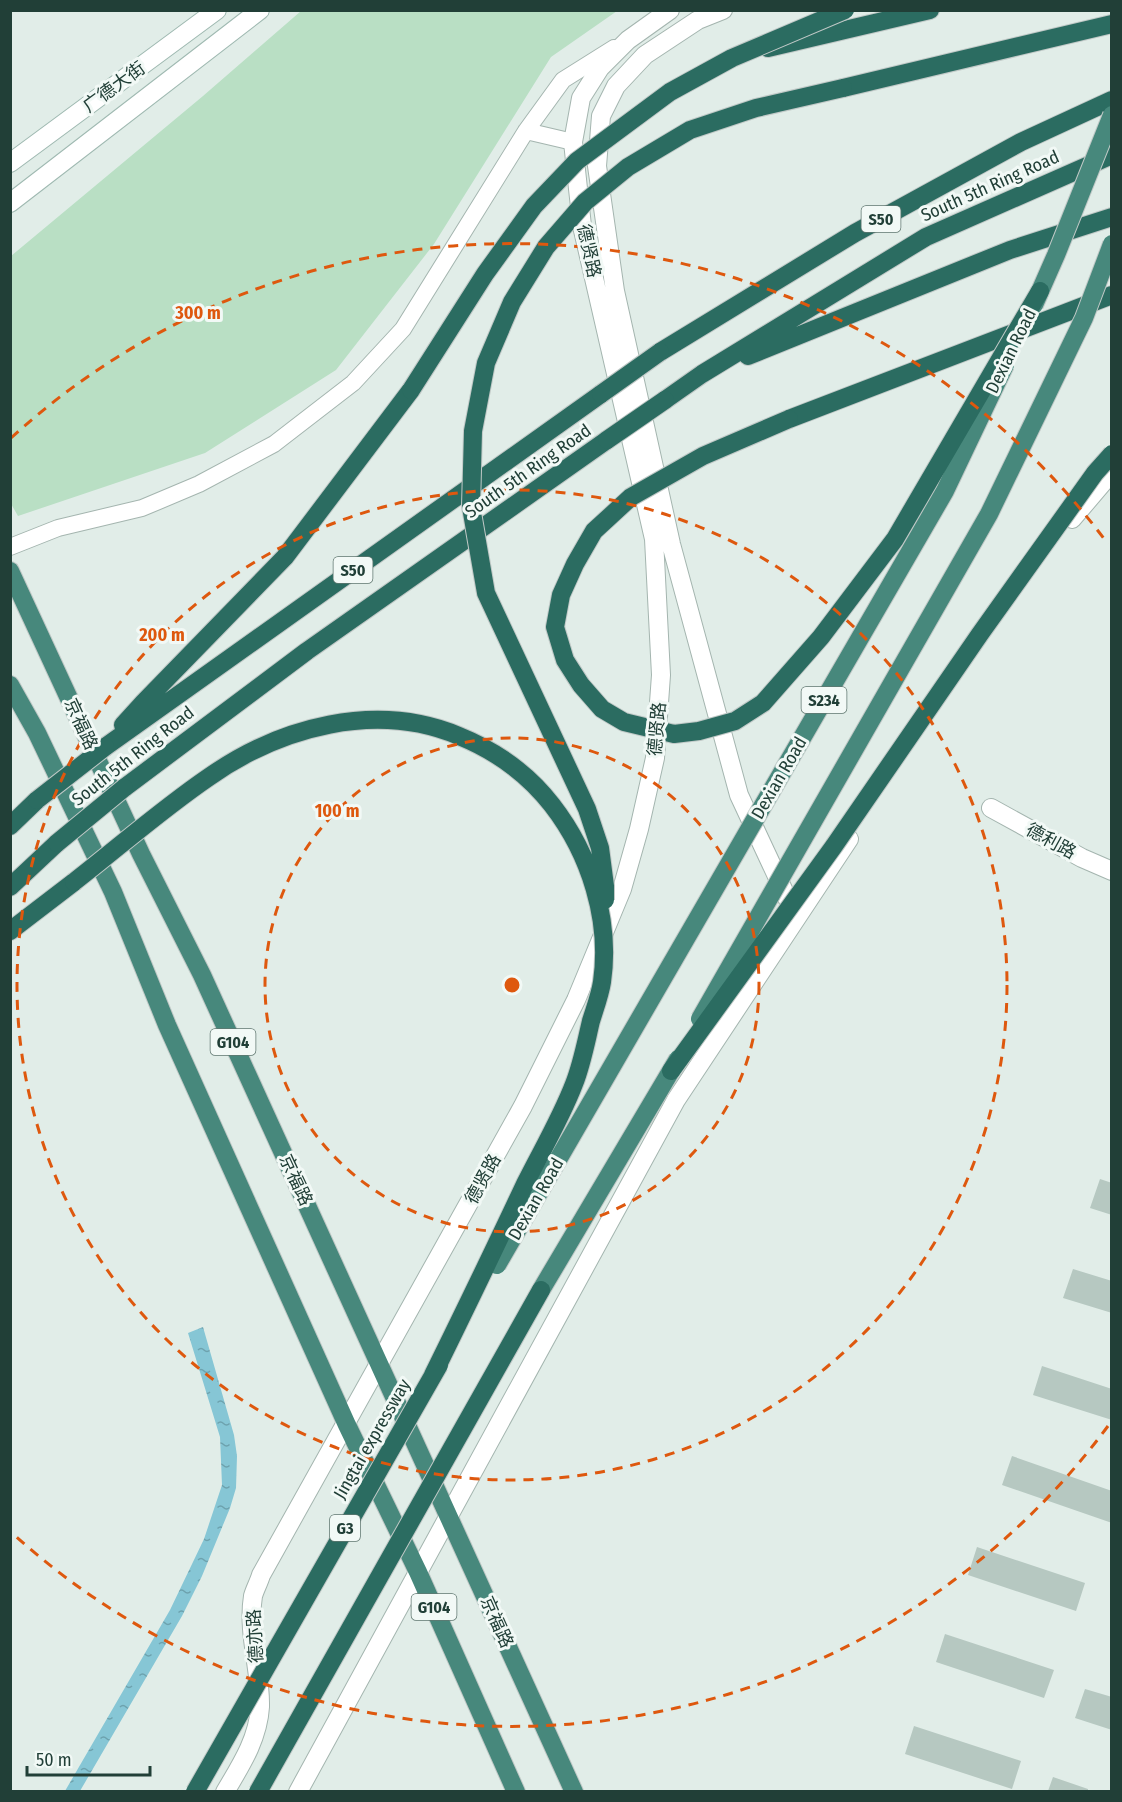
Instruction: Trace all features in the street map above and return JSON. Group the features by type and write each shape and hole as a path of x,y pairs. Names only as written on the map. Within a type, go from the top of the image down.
{"highway":[{"path":"105,747 143,703 285,557 411,390 485,274 534,206 577,160 670,92 742,54 845,10"},
{"path":"742,54 930,10"},
{"path":"433,1375 574,1084 602,982 605,886 600,848 587,809 486,593 471,507 473,430 486,363 512,302 546,247 585,202 628,167 690,130 756,108 1112,24"},
{"name":"South 5th Ring Road","path":"10,826 37,800 105,747 660,352 855,233 1021,142 1112,100"},
{"name":"Dexian Road","path":"497,1265 945,491 1040,291 1112,115"},
{"name":"South 5th Ring Road","path":"10,887 57,843 124,788 307,651 702,374 926,237 1112,155"},
{"path":"702,374 1010,250 1112,217"},
{"name":"S234","path":"258,1791 541,1290 671,1071 989,514 1084,318 1112,244"},
{"path":"1040,291 896,539 821,637 763,703 735,721 699,731 674,734 624,722 602,709 581,685 565,660 555,627 561,595 594,531 631,497 703,456 789,418 1112,296"},
{"path":"671,1071 834,846 980,634 1112,454"},
{"name":"京福路","path":"10,571 141,854 202,975 574,1791"},
{"name":"G104","path":"10,685 37,733 113,892 167,1025 347,1425 418,1572 516,1791"},
{"path":"10,931 210,776 257,748 301,732 338,723 373,719 408,721 442,729 472,741 505,760 539,787 562,818 581,852 594,886 604,931"},
{"name":"Jingtai expressway","path":"195,1791 497,1265"}],"street":[{"name":"广德大街","path":"10,163 217,10"},
{"path":"10,203 260,10"},
{"name":"德贤路","path":"347,1425 523,1106 576,1000 622,889 639,829 655,758 661,675 654,539 582,226 573,142 581,98 600,68 628,40 670,10"},
{"name":"德贤路","path":"723,10 698,21 645,56 616,86 601,116 597,166 615,291 671,544 739,795 796,919"},
{"path":"10,547 58,528 142,508 199,484 274,444 353,383 403,329 526,130 563,80 628,40"},
{"path":"526,130 573,142"},
{"path":"298,1791 676,1100 935,712 1086,501 1112,472"},
{"name":"德利路","path":"991,808 1082,858 1112,871"},
{"name":"德亦路","path":"225,1791 251,1748 260,1707 252,1619 254,1596 261,1575 347,1425"}],"green space":[{"path":"301,11 617,11 551,57 434,244 336,370 205,453 18,516 10,502 11,256"}],"water":[{"path":"203,1327 234,1435 237,1456 236,1488 202,1576 182,1616 80,1791 65,1791 170,1610 204,1539 222,1485 220,1437 188,1333"}],"building":[{"path":"1100,1179 1112,1183 1112,1215 1090,1208"},
{"path":"1073,1269 1112,1281 1112,1313 1063,1298"},
{"path":"1042,1366 1112,1389 1112,1420 1033,1395"},
{"path":"1012,1456 1112,1491 1112,1523 1002,1485"},
{"path":"977,1547 1085,1583 1076,1611 968,1575"},
{"path":"945,1634 1054,1670 1044,1698 936,1662"},
{"path":"1085,1689 1112,1697 1112,1730 1075,1718"},
{"path":"914,1726 1021,1761 1012,1789 905,1754"},
{"path":"1053,1777 1088,1789 1088,1791 1048,1791"}]}
